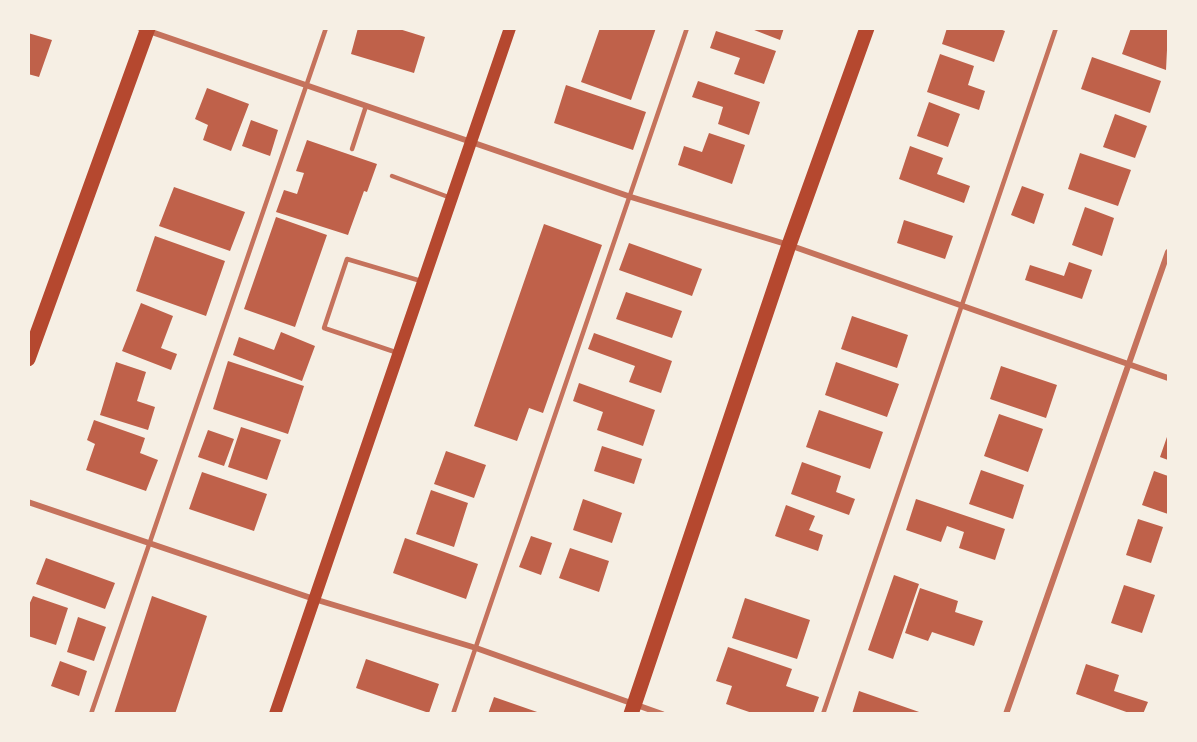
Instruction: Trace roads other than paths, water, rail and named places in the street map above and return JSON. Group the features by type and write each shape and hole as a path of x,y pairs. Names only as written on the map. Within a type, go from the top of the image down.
{"main road":[{"path":"274,714 421,281 510,28"},
{"path":"633,709 789,245 867,28"},
{"path":"28,358 145,29"}],"street":[{"path":"145,29 631,197 789,245 1168,378"},
{"path":"1006,714 1131,365 1168,252"},
{"path":"28,502 314,599 476,648 633,709 662,714"}],"lane":[{"path":"92,714 326,28"},
{"path":"453,714 687,28"},
{"path":"823,714 1056,28"},
{"path":"351,149 366,106"},
{"path":"392,176 451,198"},
{"path":"398,353 324,328 347,259 421,281"}]}
